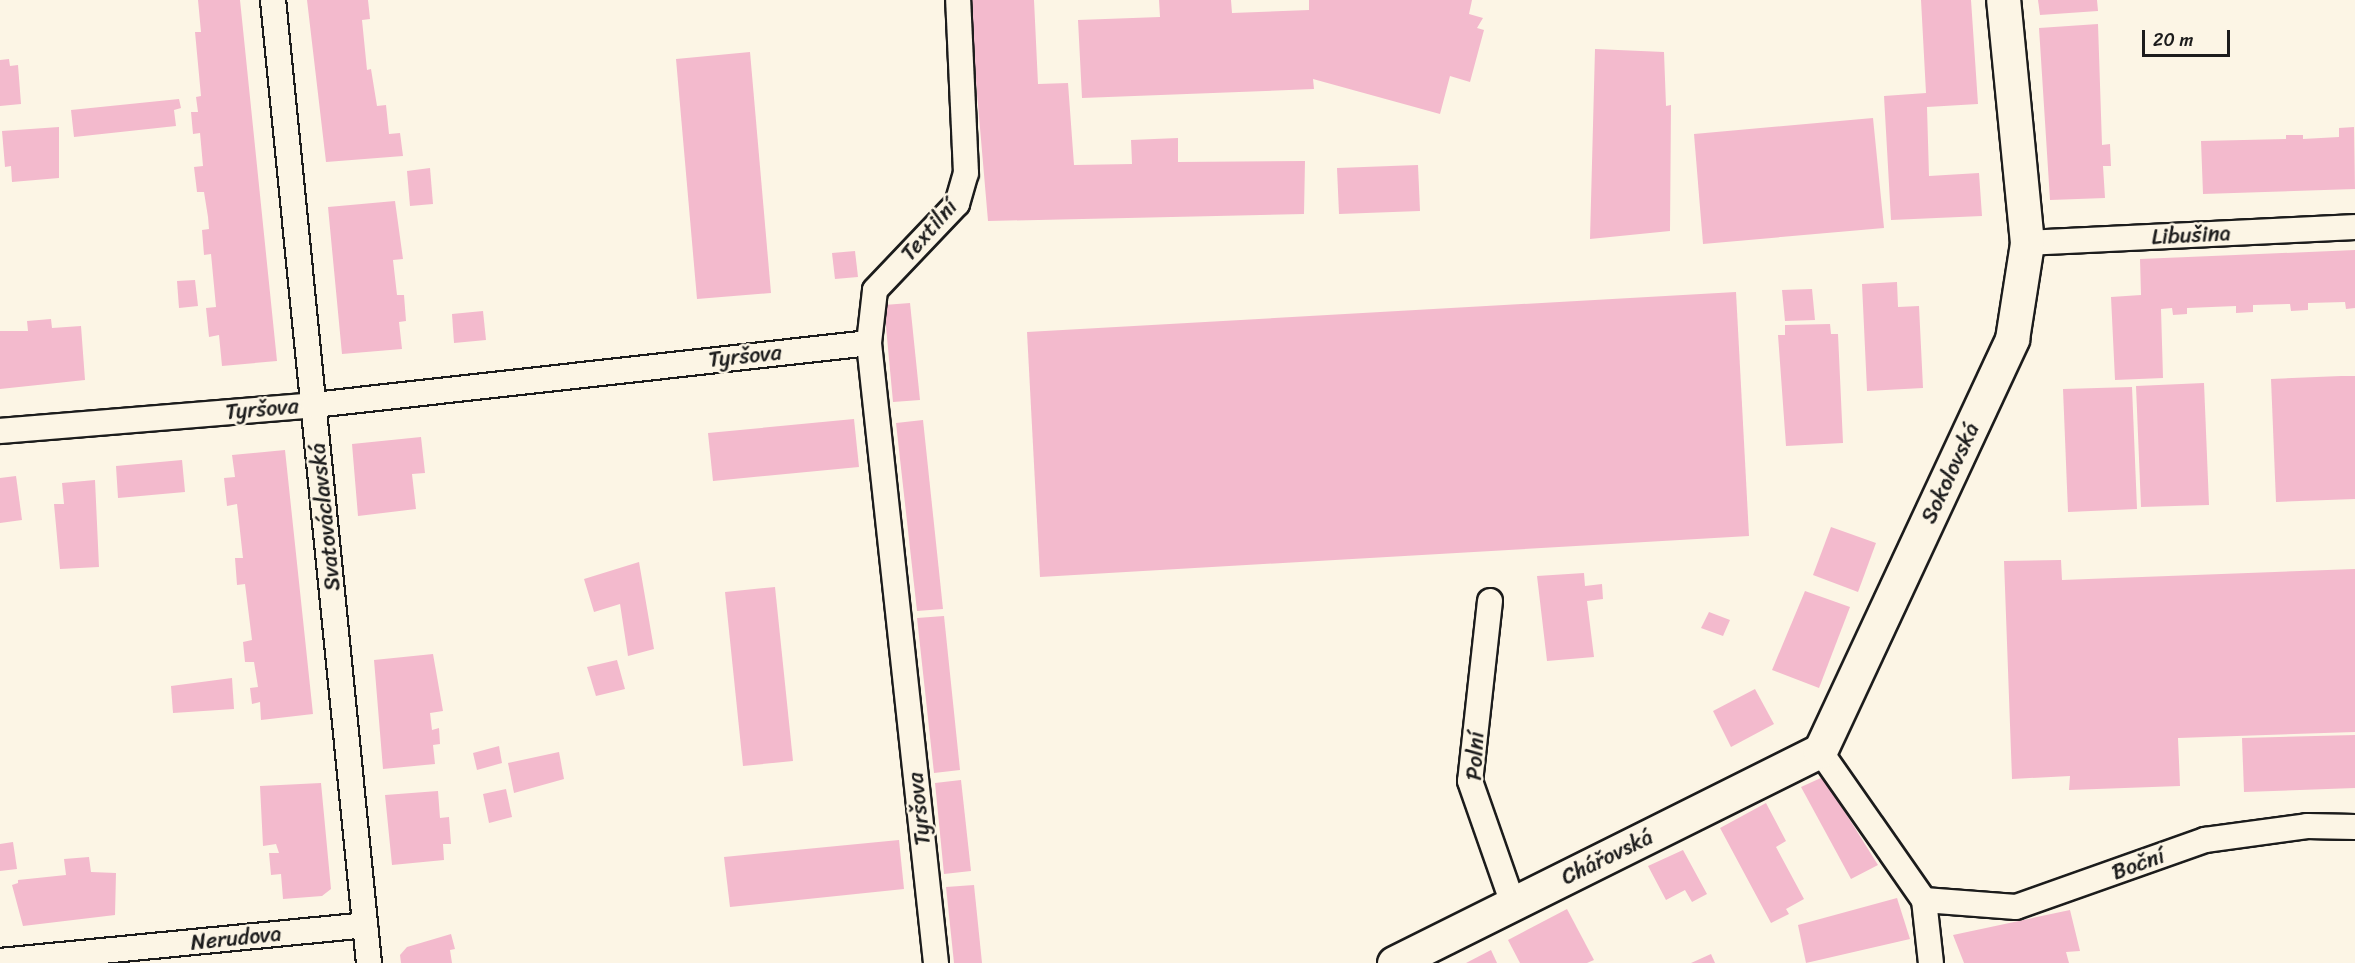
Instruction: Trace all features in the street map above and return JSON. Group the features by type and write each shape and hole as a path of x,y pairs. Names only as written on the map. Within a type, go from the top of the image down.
{"street":[{"name":"Svatováclavská","path":"273,0 369,963"},
{"name":"Textilní","path":"869,343 875,290 957,204 966,173 958,0"},
{"name":"Sokolovská","path":"1820,751 2012,339 2027,243 2003,0"},
{"name":"Libušina","path":"2027,243 2355,227"},
{"name":"Tyršova","path":"0,431 314,405 869,343 936,963"},
{"name":"Polní","path":"1490,601 1470,781 1513,904"},
{"path":"1820,751 1924,900 1931,963"},
{"name":"Chářovská","path":"1394,963 1820,751"},
{"name":"Boční","path":"1924,900 2016,907 2205,840 2307,826 2355,827"},
{"name":"Nerudova","path":"0,961 365,925"}],"building":[{"path":"198,0 240,0 277,361 222,366 219,335 209,337 206,308 216,307 211,254 204,255 202,230 209,229 208,217 204,192 197,192 194,167 203,166 200,133 193,134 191,112 198,112 196,97 201,96 195,32 201,32"},
{"path":"307,0 368,0 370,19 362,20 367,70 371,69 377,106 386,105 389,134 400,133 403,156 326,162"},
{"path":"969,0 1034,0 1038,84 1068,83 1074,165 1132,164 1131,140 1178,138 1178,162 1305,161 1304,214 988,221"},
{"path":"1159,0 1231,0 1232,13 1309,10 1309,0 1472,0 1469,14 1483,18 1477,28 1484,30 1470,82 1450,76 1440,114 1313,79 1314,89 1082,98 1078,20 1160,17"},
{"path":"1921,0 1971,0 1978,104 1927,107 1929,176 1979,173 1982,216 1891,220 1884,96 1926,93"},
{"path":"2038,0 2097,0 2098,11 2040,15"},
{"path":"2098,24 2102,145 2110,144 2111,166 2103,166 2105,198 2050,200 2039,28"},
{"path":"1595,49 1664,52 1666,106 1671,105 1670,231 1590,239"},
{"path":"750,52 771,293 697,299 676,59"},
{"path":"9,59 10,66 18,65 21,104 0,106 0,60"},
{"path":"179,99 181,108 174,110 176,126 74,137 71,110"},
{"path":"1873,118 1884,228 1703,244 1694,134"},
{"path":"59,127 59,178 12,182 11,166 5,167 2,131"},
{"path":"2354,127 2355,189 2203,194 2201,141 2286,139 2286,135 2303,135 2303,139 2339,137 2339,128"},
{"path":"1418,165 1420,211 1339,214 1337,168"},
{"path":"430,168 433,204 410,206 407,171"},
{"path":"395,201 403,259 393,260 397,295 404,295 406,321 399,322 402,349 342,354 328,207"},
{"path":"2355,250 2355,308 2346,309 2345,302 2308,303 2308,310 2291,311 2290,304 2253,305 2253,312 2236,313 2236,306 2187,308 2187,314 2173,315 2172,308 2161,309 2163,378 2115,380 2111,297 2141,295 2140,259"},
{"path":"855,251 858,277 835,279 832,253"},
{"path":"195,280 198,306 179,308 177,281"},
{"path":"1897,282 1898,307 1919,306 1923,388 1867,391 1862,284"},
{"path":"1812,289 1815,320 1785,321 1782,290"},
{"path":"1736,292 1749,536 1040,577 1027,332"},
{"path":"910,303 920,400 893,402 884,305"},
{"path":"483,311 486,340 454,343 452,314"},
{"path":"51,319 52,328 81,326 85,380 0,389 0,331 28,331 27,321"},
{"path":"1830,324 1831,334 1838,334 1843,443 1786,446 1778,335 1785,335 1785,325"},
{"path":"2355,376 2355,499 2276,502 2271,379"},
{"path":"2204,383 2209,505 2141,507 2136,386"},
{"path":"2132,387 2137,509 2068,512 2063,389"},
{"path":"854,419 859,467 713,481 708,433"},
{"path":"923,420 943,609 917,611 896,423"},
{"path":"421,437 425,473 412,474 416,509 358,516 352,444"},
{"path":"285,450 313,714 261,720 260,702 252,704 250,688 258,687 254,662 245,662 243,642 252,640 245,584 237,585 235,558 243,558 237,504 227,506 224,478 235,477 232,455"},
{"path":"182,460 185,492 118,498 116,466"},
{"path":"16,476 22,520 0,523 0,478"},
{"path":"95,480 99,567 60,569 54,504 64,504 62,483"},
{"path":"1831,527 1876,543 1858,592 1813,575"},
{"path":"2061,560 2062,580 2355,569 2355,732 2178,738 2180,786 2069,790 2070,776 2012,779 2004,561"},
{"path":"639,562 654,649 628,656 620,604 594,612 584,579"},
{"path":"1584,573 1585,586 1602,584 1603,599 1587,601 1594,657 1547,661 1537,576"},
{"path":"775,587 793,761 743,766 725,592"},
{"path":"1805,591 1850,607 1819,688 1772,670"},
{"path":"1709,612 1730,620 1723,636 1701,628"},
{"path":"944,616 960,770 934,773 917,618"},
{"path":"433,654 443,711 430,713 432,730 439,728 440,744 433,745 435,764 383,769 374,660"},
{"path":"617,660 625,689 596,696 587,667"},
{"path":"232,678 234,709 173,713 171,686"},
{"path":"1755,689 1774,724 1731,747 1713,711"},
{"path":"2355,735 2355,788 2244,792 2242,738"},
{"path":"499,746 502,763 477,770 473,753"},
{"path":"559,752 564,779 514,793 508,763"},
{"path":"1823,777 1878,865 1851,879 1801,787"},
{"path":"961,780 971,871 944,874 935,783"},
{"path":"321,783 331,889 322,896 283,899 281,874 271,875 269,853 279,853 276,844 263,846 260,786"},
{"path":"506,789 512,817 489,823 483,794"},
{"path":"438,791 440,818 449,817 451,844 443,844 444,860 392,865 385,795"},
{"path":"1766,803 1786,841 1776,847 1804,899 1786,909 1789,914 1771,923 1720,828"},
{"path":"899,840 904,889 730,907 724,857"},
{"path":"13,842 17,869 0,871 0,844"},
{"path":"1683,850 1707,894 1692,902 1685,890 1666,900 1648,866"},
{"path":"89,857 91,872 116,873 115,915 23,926 12,885 18,883 18,880 66,875 64,859"},
{"path":"974,885 982,963 954,963 946,887"},
{"path":"1897,898 1910,939 1806,963 1798,925"},
{"path":"1567,909 1594,960 1587,963 1520,963 1508,940"},
{"path":"2070,910 2080,951 2066,952 2069,963 1964,963 1953,935"},
{"path":"451,934 455,949 450,950 452,963 401,963 400,955 407,947"},
{"path":"1491,950 1497,963 1466,963"},
{"path":"1711,954 1715,963 1691,963"}]}
